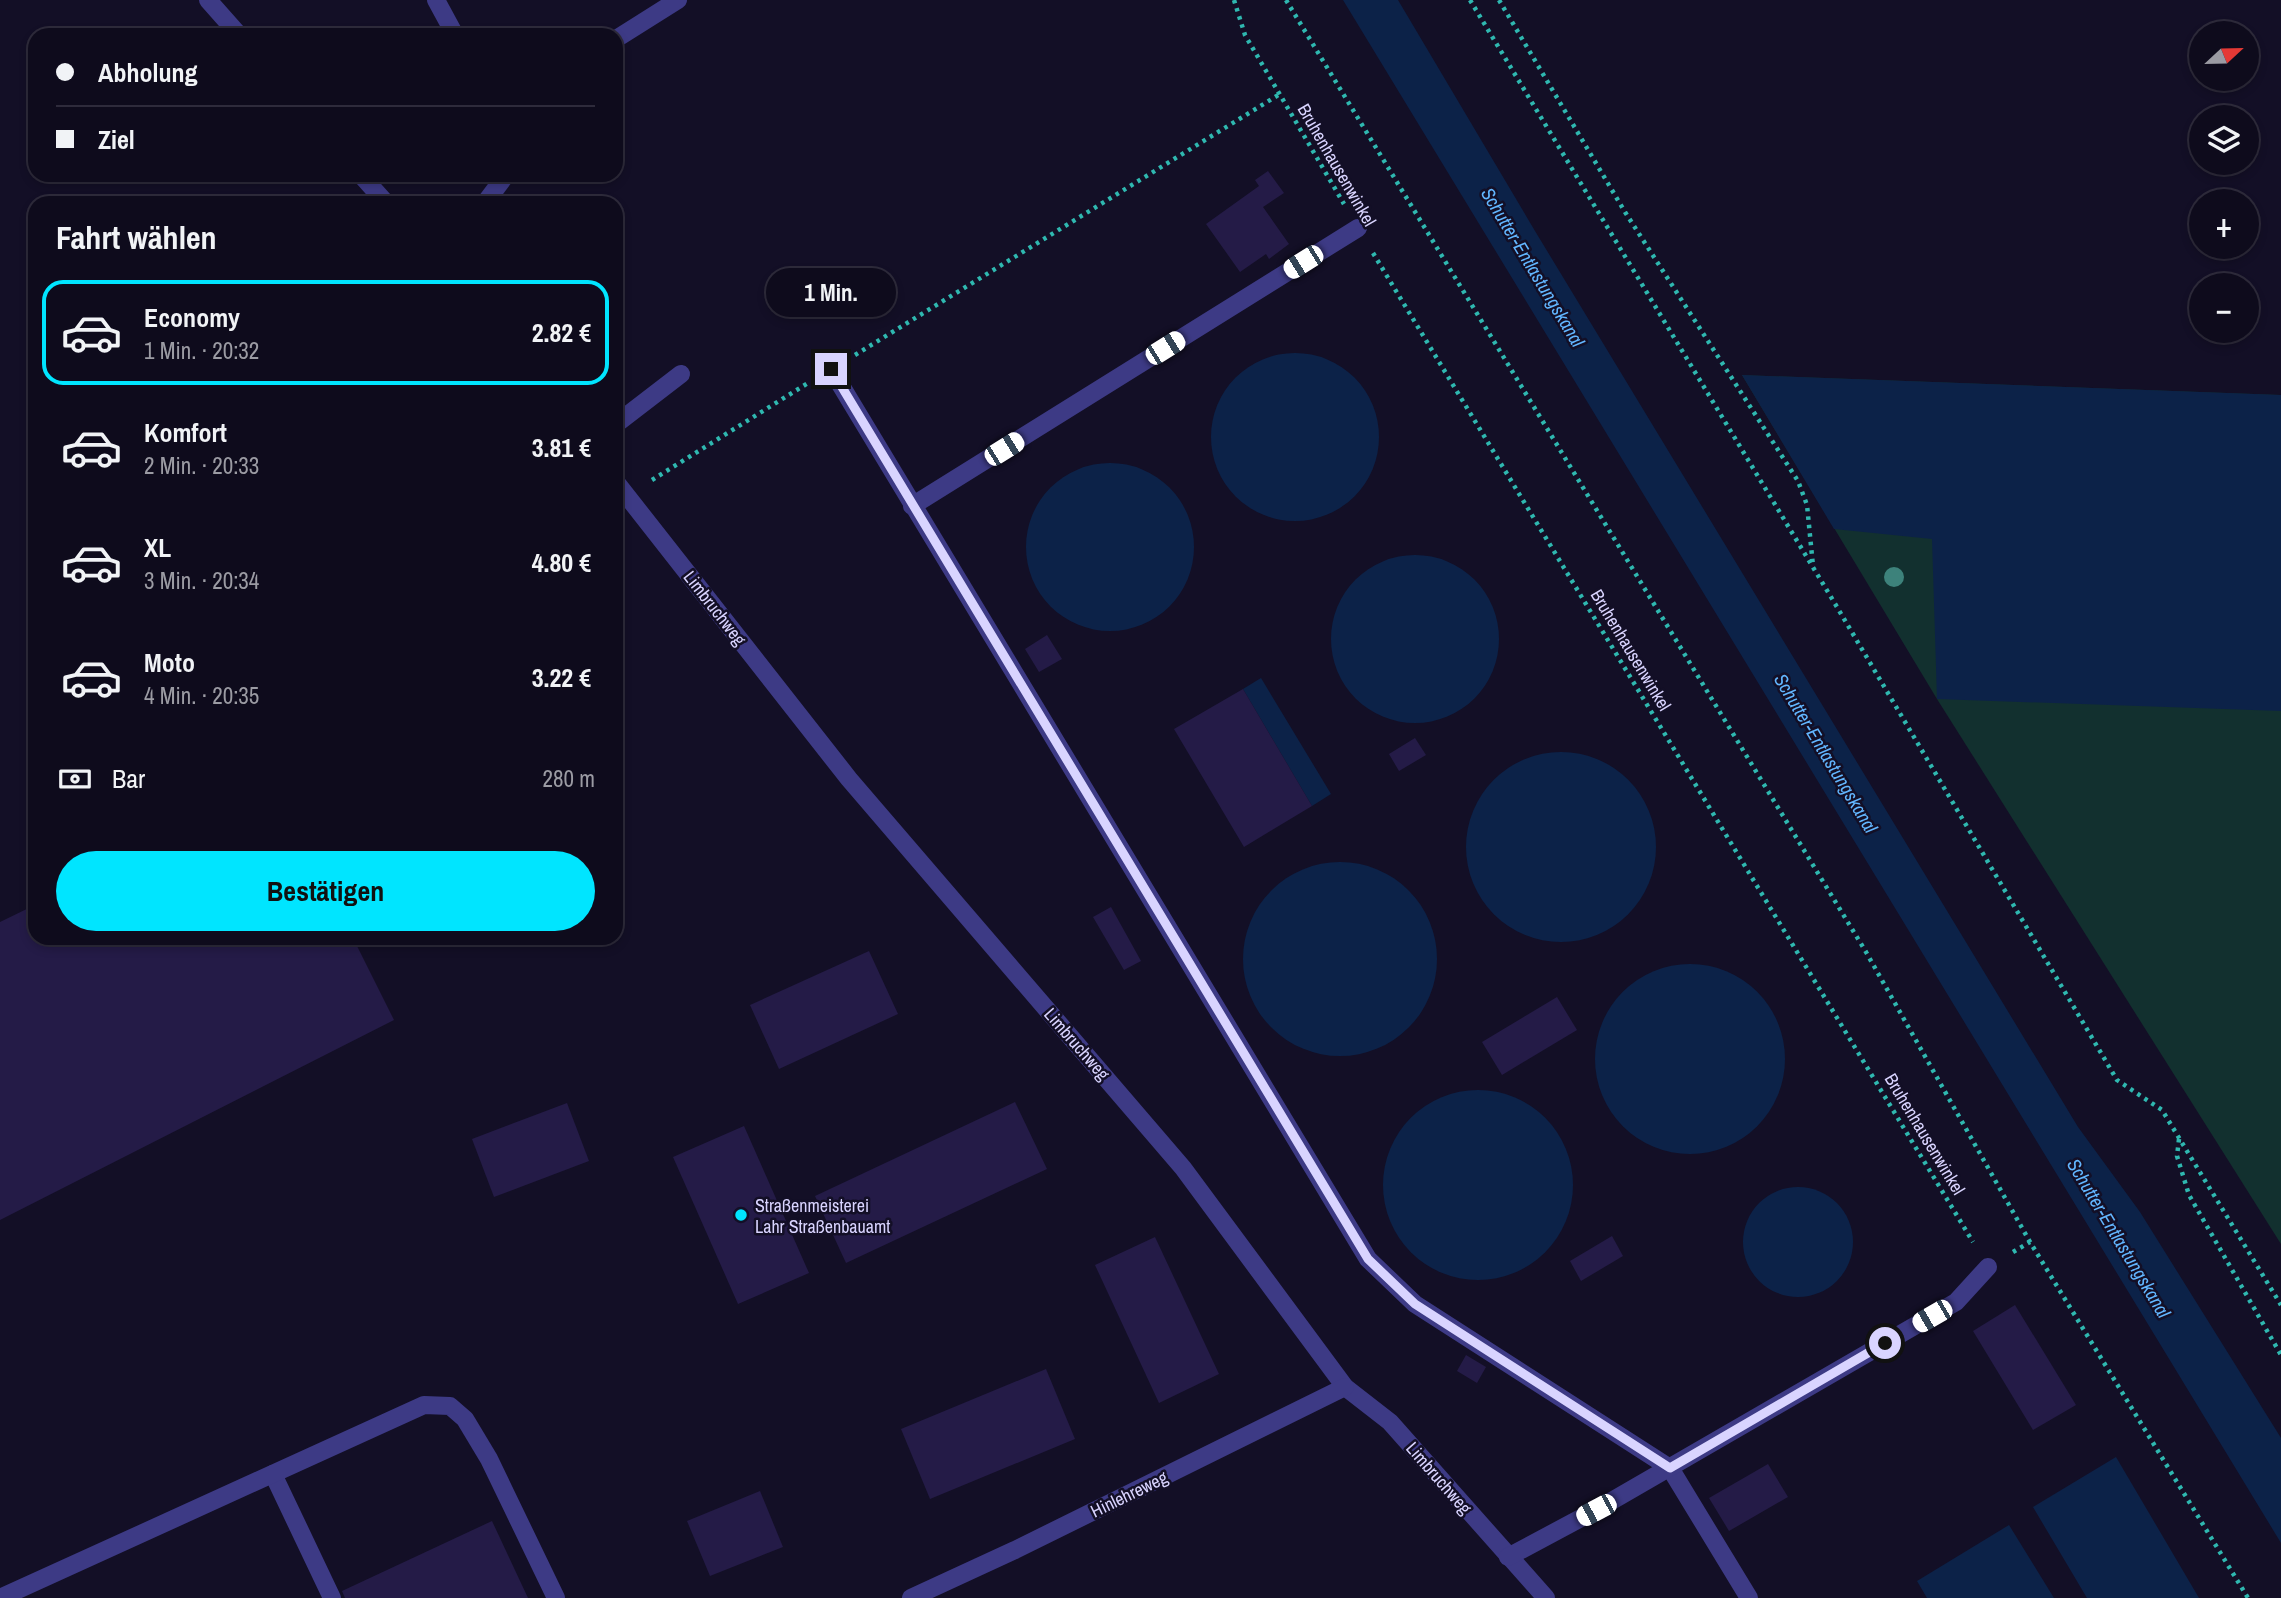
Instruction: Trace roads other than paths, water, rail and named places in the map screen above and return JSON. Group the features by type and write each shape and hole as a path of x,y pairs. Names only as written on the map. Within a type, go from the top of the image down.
{"street":[{"path":"208,0 233,28"},
{"path":"436,0 451,28"},
{"path":"623,34 678,0"},
{"path":"367,182 380,196"},
{"path":"912,506 1358,228"},
{"path":"831,369 1368,1259 1415,1304 1670,1468 1749,1598"},
{"path":"623,419 681,374"},
{"name":"Limbruchweg","path":"623,490 849,779 1183,1168 1345,1387 1390,1422 1546,1598"},
{"path":"1508,1557 1670,1468 1956,1302 1988,1267"},
{"name":"Hinlehreweg","path":"911,1598 1015,1550 1345,1387"},
{"path":"0,1598 424,1405 450,1406 465,1419 489,1459 556,1598"},
{"path":"273,1474 332,1598"}],"water":[{"name":"Schutter-Entlastungskanal","path":"1343,0 1398,0 2078,1127 2140,1212 2281,1438 2281,1543"},
{"path":"1295,353 1327,360 1354,378 1372,405 1379,437 1372,469 1354,496 1327,514 1295,521 1263,514 1236,496 1218,469 1211,437 1218,405 1236,378 1263,360"},
{"path":"1742,375 2281,395 2281,711 1937,699 1932,539 1834,529"},
{"path":"1110,463 1142,470 1157,477 1169,488 1180,500 1187,515 1194,547 1187,579 1180,594 1169,606 1157,617 1142,624 1110,631 1078,624 1063,617 1051,606 1040,594 1033,579 1026,547 1033,515 1040,500 1051,488 1063,477 1078,470"},
{"path":"1415,555 1447,562 1474,580 1492,607 1499,639 1492,671 1474,698 1447,716 1415,723 1383,716 1356,698 1338,671 1331,639 1338,607 1356,580 1383,562"},
{"path":"1261,678 1331,794 1312,806 1243,689"},
{"path":"1561,752 1597,759 1628,780 1649,811 1656,847 1649,883 1628,914 1597,935 1561,942 1525,935 1494,914 1473,883 1466,847 1473,811 1494,780 1525,759"},
{"path":"1340,862 1377,869 1409,890 1430,922 1437,959 1430,996 1409,1028 1377,1049 1340,1056 1303,1049 1271,1028 1250,996 1243,959 1250,922 1271,890 1303,869"},
{"path":"1690,964 1726,971 1757,992 1778,1023 1785,1059 1778,1095 1757,1126 1726,1147 1690,1154 1654,1147 1623,1126 1602,1095 1595,1059 1602,1023 1623,992 1654,971"},
{"path":"1478,1090 1514,1097 1545,1118 1566,1149 1573,1185 1566,1221 1545,1252 1514,1273 1478,1280 1442,1273 1411,1252 1390,1221 1383,1185 1390,1149 1411,1118 1442,1097"},
{"path":"1798,1187 1819,1191 1837,1203 1849,1221 1853,1242 1849,1263 1837,1281 1819,1293 1798,1297 1777,1293 1759,1281 1747,1263 1743,1242 1747,1221 1759,1203 1777,1191"},
{"path":"2116,1457 2199,1598 2087,1598 2033,1507"},
{"path":"2009,1525 2054,1598 1927,1598 1917,1581"}],"place":[{"name":"Straßenmeisterei Lahr Straßenbauamt","path":"741,1215"}]}
